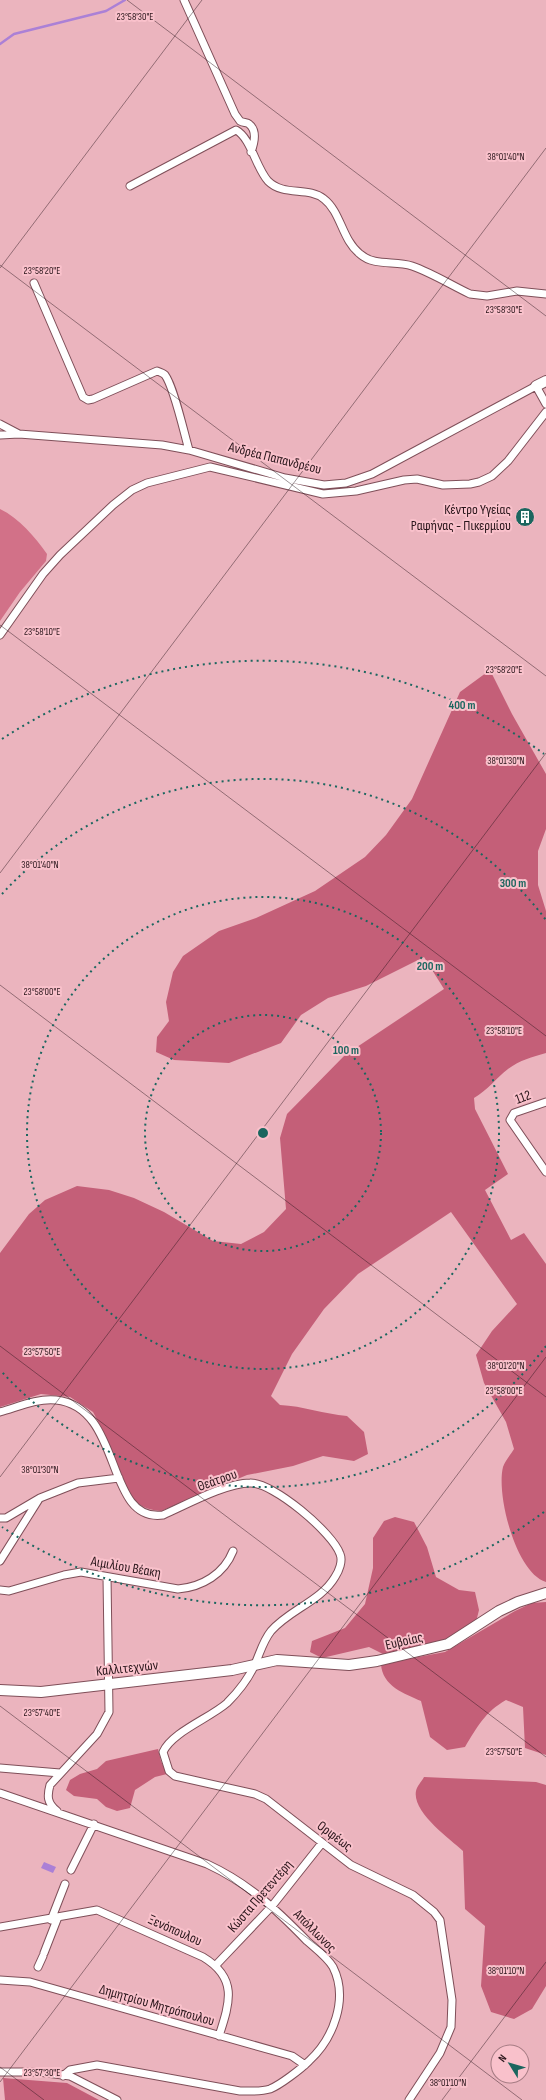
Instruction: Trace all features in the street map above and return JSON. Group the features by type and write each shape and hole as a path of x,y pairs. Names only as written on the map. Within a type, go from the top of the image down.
{"street":[{"path":"184,0 236,114 240,121 248,123 254,130 255,140 251,152"},
{"path":"130,186 236,130 247,141 262,174 270,182 279,188 314,193 325,199 332,207 345,236 354,249 367,259 380,263 413,266 470,294 479,296 517,291 546,294"},
{"path":"34,283 83,397 88,400 93,399 157,371 162,372 166,376 174,398 189,450"},
{"name":"Ανδρέα Παπανδρέου","path":"0,424 19,434 145,443 189,450 304,483 324,485 346,483 372,474 546,381"},
{"path":"536,386 546,404"},
{"path":"0,635 42,574 60,555 113,505 132,490 161,478 210,468 323,494 356,491 404,480 417,479 443,485 475,483 492,476 508,461 546,412"},
{"path":"0,435 19,434"},
{"name":"112","path":"546,1102 514,1114 511,1117 511,1122 546,1172"},
{"name":"Θεάτρου","path":"0,1412 42,1400 68,1402 89,1415 101,1434 128,1499 144,1515 163,1515 230,1487 252,1482 263,1486 293,1504 329,1535 337,1546 341,1556 340,1568 335,1577 329,1586 281,1621 271,1632 256,1663"},
{"path":"0,1518 6,1518 40,1498 78,1483 119,1478"},
{"path":"0,1561 40,1498"},
{"name":"Αιμιλίου Βέακη","path":"0,1590 9,1591 64,1574 76,1573 178,1589 189,1588 204,1582 221,1571 229,1561 233,1551"},
{"path":"59,1813 48,1802 50,1785 97,1734 109,1712 107,1577"},
{"name":"Ευβοίας","path":"256,1663 276,1660 349,1665 429,1650 448,1644 512,1605 546,1593"},
{"name":"Καλλιτεχνών","path":"0,1690 41,1692 232,1670 256,1663"},
{"name":"Ορφέως","path":"256,1663 243,1684 227,1702 166,1745 163,1752 165,1760 169,1771 175,1776 255,1794 266,1799 322,1843 362,1871 413,1895 434,1912 440,1920 452,2000 451,2027 440,2053 409,2100"},
{"path":"0,1768 60,1773"},
{"name":"Απόλλωνος","path":"0,1793 94,1824 218,1869 272,1906 323,1956 332,1967 338,1982 337,2017 330,2034 319,2052 304,2065 271,2088 256,2091 240,2091 97,2065 70,2070 64,2076"},
{"path":"71,1870 94,1824"},
{"name":"Κώστα Πρετεντέρη","path":"216,1965 272,1906 322,1843"},
{"path":"51,1920 65,1884"},
{"name":"Ξενόπουλου","path":"0,1927 51,1920 58,1917 96,1910 203,1957 216,1965 224,1976 228,1988 228,2004 219,2036"},
{"path":"38,1967 58,1917"},
{"name":"Δημητρίου Μητρόπουλου","path":"0,1980 30,1982 292,2056 304,2065"},
{"path":"0,2072 39,2072 64,2076 81,2081 117,2100"}],"shaded area":[{"path":"0,509 14,517 26,528 47,554 46,561 20,592 0,621"},
{"path":"490,670 512,714 546,774 546,829 538,851 538,885 546,911 546,1053 517,1063 474,1098 475,1109 508,1174 485,1190 511,1240 524,1233 546,1264 546,1582 535,1576 526,1564 517,1549 511,1532 503,1496 502,1480 503,1467 514,1449 506,1422 484,1383 476,1355 492,1331 517,1304 451,1212 358,1274 324,1309 292,1354 271,1396 280,1405 347,1416 364,1432 368,1454 354,1461 323,1456 293,1466 247,1475 161,1511 156,1511 141,1506 131,1497 105,1435 93,1412 70,1397 41,1394 0,1407 0,1253 29,1214 45,1200 77,1186 109,1190 134,1198 164,1212 213,1241 241,1244 264,1232 286,1209 280,1138 287,1114 345,1055 444,989 424,957 366,986 328,998 301,1015 281,1043 229,1063 174,1060 156,1052 157,1037 169,1021 166,1002 173,972 183,956 219,931 256,918 315,891 365,857 386,835 412,799 460,692"},
{"path":"395,1517 414,1522 427,1547 436,1577 459,1590 475,1592 479,1610 476,1622 448,1640 383,1654 369,1647 322,1658 310,1652 312,1641 345,1628 365,1604 373,1568 373,1538 384,1521"},
{"path":"546,1602 546,1755 525,1748 523,1707 506,1700 487,1715 465,1747 447,1750 430,1737 421,1701 395,1688 385,1678 382,1672 381,1664 445,1652 515,1611 532,1603"},
{"path":"158,1749 161,1761 167,1774 155,1777 135,1790 130,1808 117,1811 106,1807 97,1799 74,1796 66,1790 70,1780 80,1774 97,1769 106,1761"},
{"path":"424,1777 536,1782 546,1785 546,1986 532,2009 514,2019 491,2012 481,1986 485,1926 465,1909 463,1851 425,1816 416,1799 417,1787"},
{"path":"44,1862 56,1867 53,1873 41,1868"},
{"path":"3,2078 67,2083 99,2100 5,2100"}],"waterway":[{"path":"0,44 14,34 106,11 125,0"}],"place":[{"name":"Κέντρο Υγείας Ραφήνας - Πικερμίου","path":"525,517"}]}
